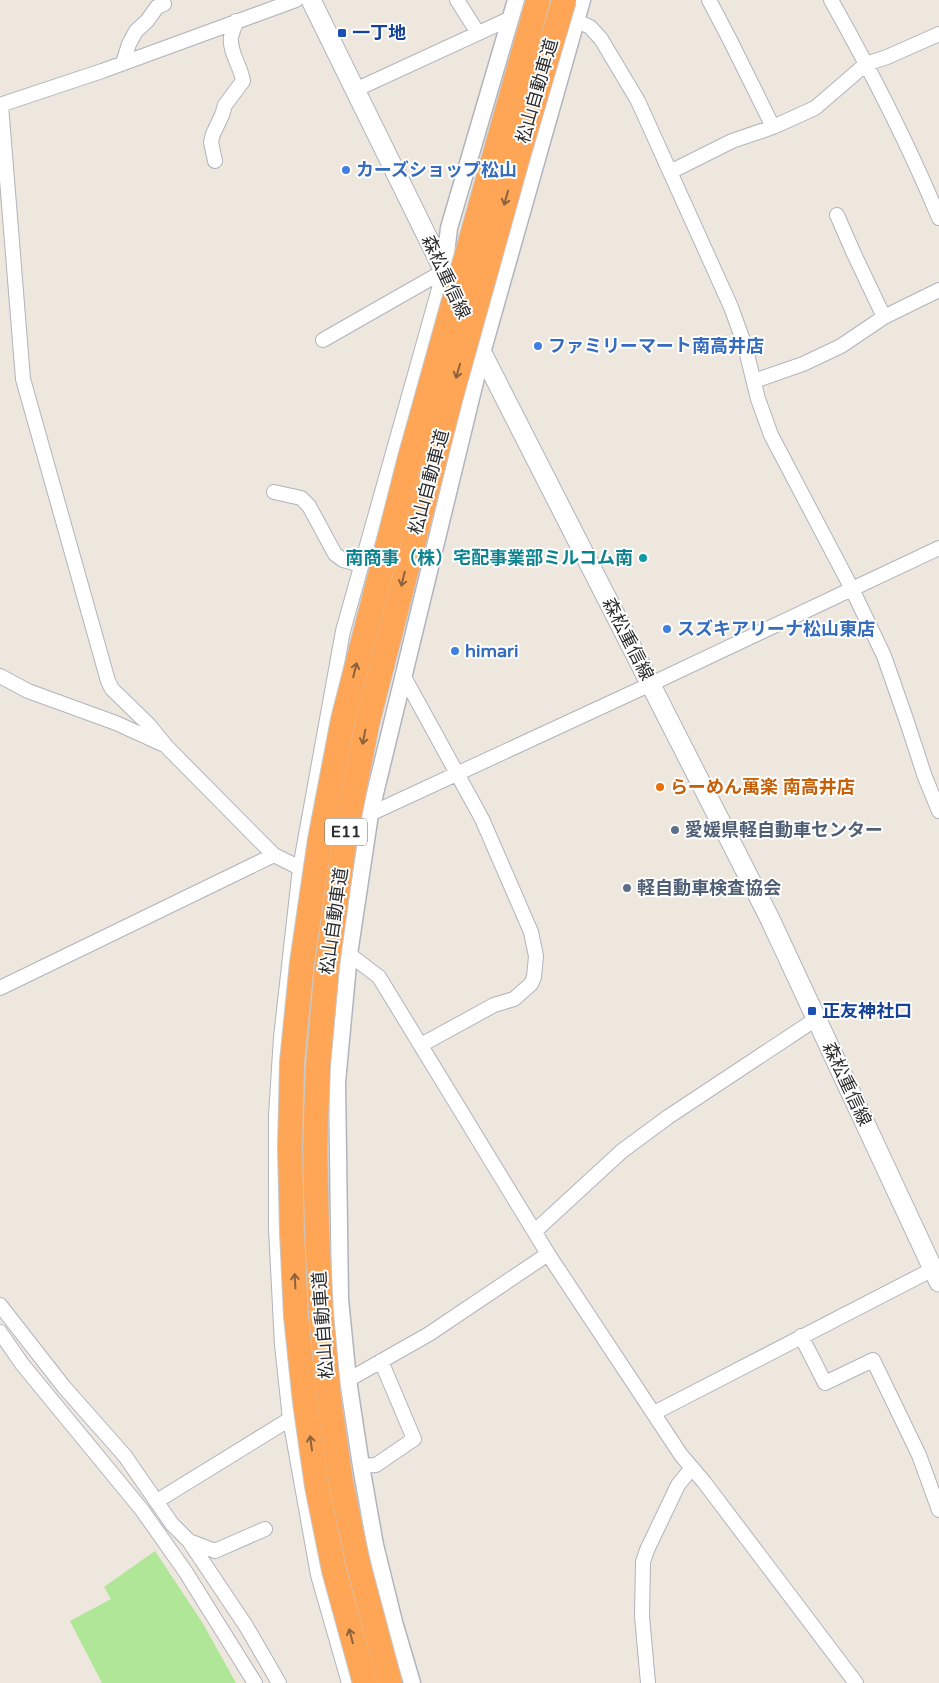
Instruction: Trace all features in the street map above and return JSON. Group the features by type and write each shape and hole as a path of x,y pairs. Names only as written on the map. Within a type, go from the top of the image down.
{"highway":[{"name":"松山自動車道","path":"365,1683 334,1570 317,1486 305,1402 296,1316 290,1147 292,1062 302,963 320,840 342,720 410,458 538,0"},
{"name":"松山自動車道","path":"390,1683 358,1564 341,1482 329,1399 321,1314 315,1148 318,1064 327,966 344,843 369,715 453,387 564,0"}],"main road":[{"name":"森松重信線","path":"311,0 444,271 482,353 769,916 937,1272"}],"street":[{"path":"296,0 123,64 0,105 22,379 108,681 112,689 148,724 167,747 274,854 300,868 349,954 379,977 548,1254 691,1469 704,1482 854,1682"},
{"path":"458,0 478,33"},
{"path":"349,1683 318,1575 290,1419 282,1345 276,1236 276,1116 281,1037 300,868 343,631 444,271 449,228 516,0"},
{"path":"412,1683 394,1622 375,1545 360,1466 348,1380 340,1299 337,1082 349,954 370,814 482,353 582,0"},
{"path":"709,0 772,127"},
{"path":"831,0 903,136 939,218"},
{"path":"123,64 129,44 136,31 148,20 157,7 164,4"},
{"path":"355,90 511,18"},
{"path":"577,21 590,27 601,39 638,101 731,307 745,346 758,399 771,435 852,589 884,656 925,777 939,811"},
{"path":"215,160 211,142 213,134 225,105 243,81 231,39 236,22"},
{"path":"670,172 732,141 772,127 815,108 866,64 887,57 939,34"},
{"path":"837,215 884,317"},
{"path":"323,340 444,271"},
{"path":"754,381 803,364 841,346 884,317 939,290"},
{"path":"274,492 301,498 309,506 336,554 343,560 361,564"},
{"path":"370,814 939,548"},
{"path":"404,675 482,819 531,932 536,956 534,977 531,984 514,999 494,1005 421,1046"},
{"path":"0,676 28,690 116,723 167,747"},
{"path":"0,988 274,854"},
{"path":"535,1231 622,1151 668,1117 816,1019"},
{"path":"348,1380 429,1334 548,1254"},
{"path":"654,1413 801,1336 937,1272"},
{"path":"0,1305 64,1387 125,1456 172,1524 189,1541 246,1626 279,1683"},
{"path":"0,1332 22,1364 142,1510 190,1579 255,1683"},
{"path":"801,1336 825,1383 873,1360 919,1455 939,1510"},
{"path":"360,1466 376,1465 414,1439 380,1361"},
{"path":"157,1501 290,1419"},
{"path":"648,1683 642,1616 643,1562 678,1485 691,1469"},
{"path":"189,1541 215,1552 264,1528"}],"green space":[{"path":"155,1551 202,1622 236,1683 102,1683 70,1621 111,1599 104,1587"}],"place":[{"name":"一丁地","path":"342,33"},
{"name":"カーズショップ松山","path":"346,170"},
{"name":"ファミリーマート南高井店","path":"538,346"},
{"name":"南商事（株）宅配事業部ミルコム南","path":"643,558"},
{"name":"スズキアリーナ松山東店","path":"667,629"},
{"name":"himari","path":"455,651"},
{"name":"らーめん萬楽 南高井店","path":"660,787"},
{"name":"愛媛県軽自動車センター","path":"675,830"},
{"name":"軽自動車検査協会","path":"627,888"},
{"name":"正友神社口","path":"812,1011"}]}
